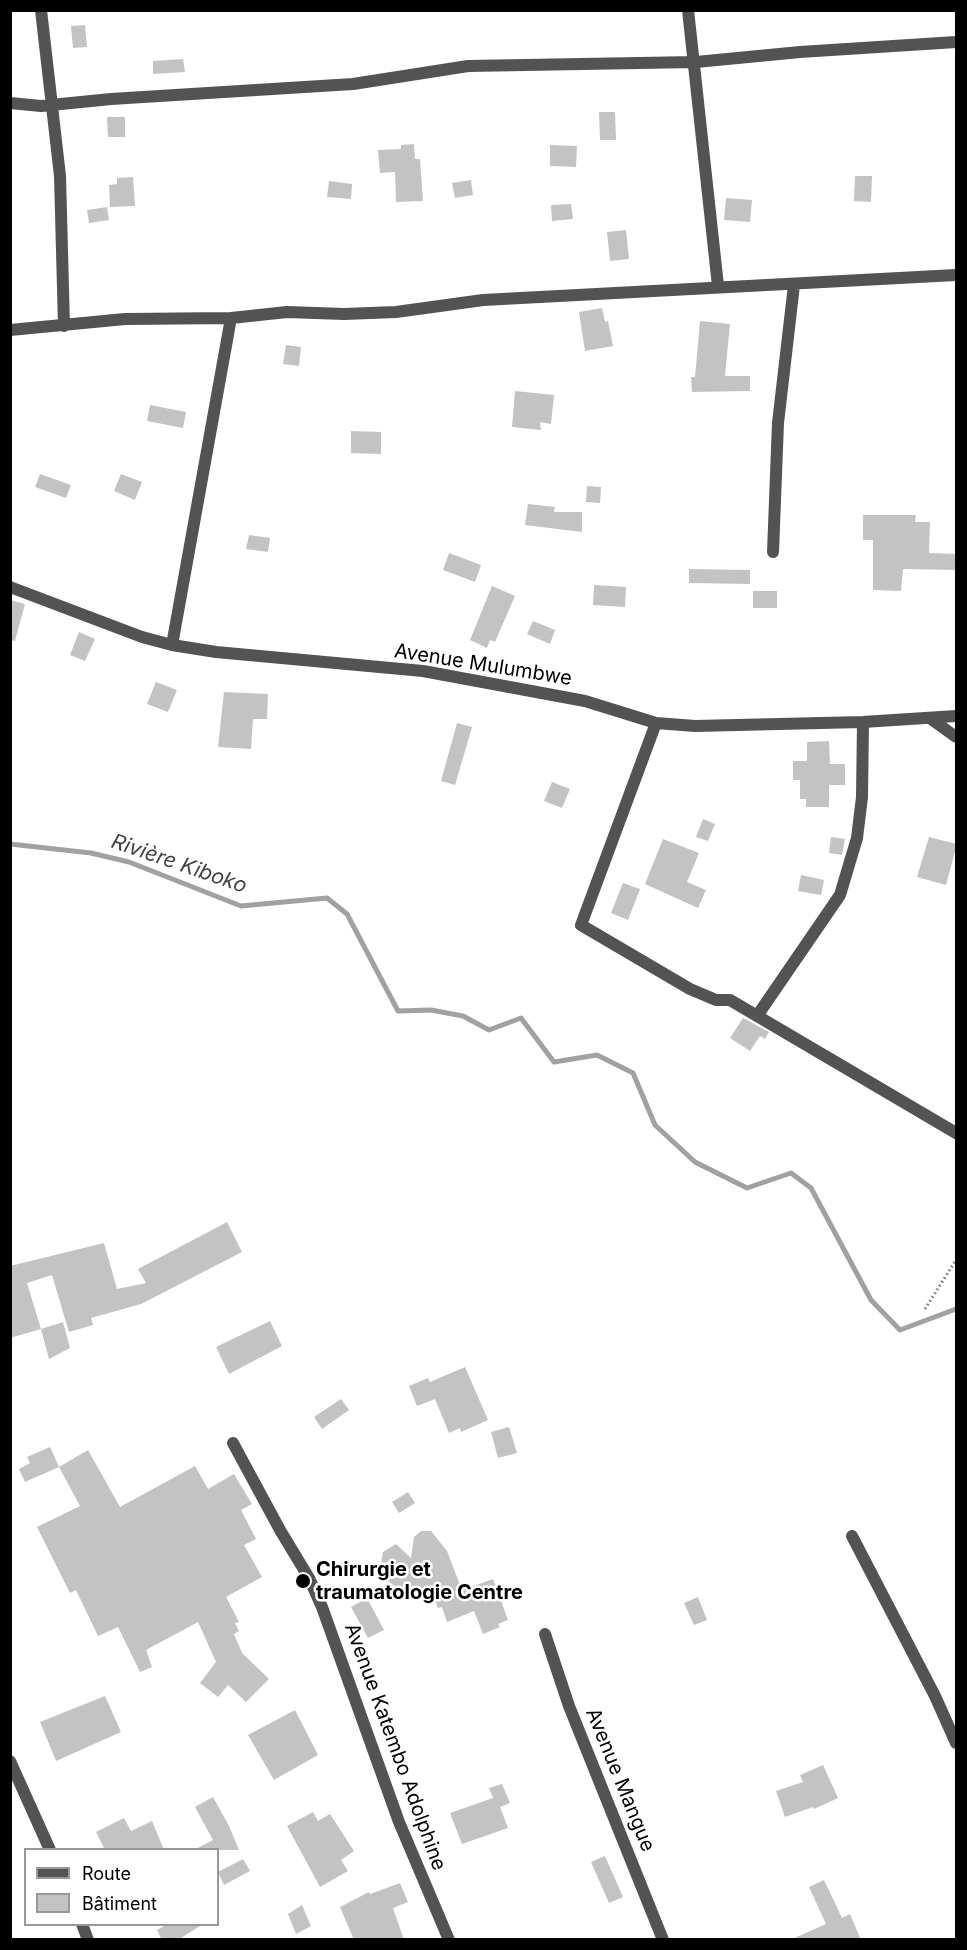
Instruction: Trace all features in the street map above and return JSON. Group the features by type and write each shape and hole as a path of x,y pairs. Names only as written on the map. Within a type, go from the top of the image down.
{"street":[{"path":"41,10 60,187 64,326"},
{"path":"688,10 696,62 718,286"},
{"path":"10,103 50,105 353,84 468,66 696,62 800,52 957,42"},
{"path":"10,330 126,319 231,318 287,312 345,314 396,312 483,300 957,275"},
{"path":"773,552 778,423 794,285"},
{"path":"172,645 231,318"},
{"name":"Avenue Mulumbwe","path":"10,587 141,637 172,645 216,652 423,671 585,701 656,723 695,726 863,722 957,716"},
{"path":"931,719 957,737"},
{"path":"757,1016 840,895 857,838 862,797 863,722"},
{"path":"656,723 581,925 690,989 716,1000 730,1000 957,1132"},
{"name":"Avenue Katembo Adolphine","path":"233,1443 318,1598 399,1822 449,1940"},
{"path":"852,1536 957,1743"},
{"name":"Avenue Mangue","path":"545,1634 569,1706 663,1940"},
{"path":"10,1761 49,1848"}],"path":[{"path":"925,1309 957,1260"}],"building":[{"path":"85,25 87,47 73,48 71,26"},
{"path":"183,59 185,72 153,74 153,61"},
{"path":"599,112 615,112 616,140 600,140"},
{"path":"107,117 125,117 125,137 108,137"},
{"path":"414,144 415,159 420,159 423,201 396,202 395,172 380,173 378,150 401,149 401,145"},
{"path":"550,145 577,146 576,167 550,166"},
{"path":"855,176 872,176 871,202 854,201"},
{"path":"133,177 135,206 110,207 109,185 117,184 117,178"},
{"path":"471,180 473,195 455,198 452,183"},
{"path":"329,181 352,184 351,199 327,197"},
{"path":"726,198 752,200 750,222 724,220"},
{"path":"571,204 573,219 552,221 551,205"},
{"path":"107,207 109,220 89,223 87,210"},
{"path":"626,230 629,259 610,261 607,232"},
{"path":"602,308 605,322 608,321 613,346 585,351 579,312"},
{"path":"700,321 730,324 725,376 750,376 750,391 692,392 691,377 695,377"},
{"path":"286,345 301,347 299,366 283,364"},
{"path":"515,391 554,395 551,424 540,422 541,430 512,427"},
{"path":"150,405 186,412 183,428 147,421"},
{"path":"351,431 381,432 381,454 351,453"},
{"path":"40,474 71,485 66,498 35,487"},
{"path":"121,474 142,482 135,500 114,491"},
{"path":"587,486 601,487 600,503 586,502"},
{"path":"528,504 555,507 554,512 582,512 582,532 525,525"},
{"path":"863,515 916,515 915,522 930,522 929,553 957,554 957,570 903,569 901,591 873,590 873,540 863,540"},
{"path":"249,535 270,538 268,552 246,549"},
{"path":"449,553 481,565 475,582 443,570"},
{"path":"689,569 750,570 750,584 689,583"},
{"path":"594,585 626,587 625,607 593,605"},
{"path":"492,586 515,596 495,642 490,640 487,648 470,640"},
{"path":"753,591 777,591 777,608 753,608"},
{"path":"10,600 25,604 15,641 10,640"},
{"path":"533,621 555,630 550,644 527,634"},
{"path":"79,632 95,639 85,661 70,655"},
{"path":"156,682 177,690 168,712 147,704"},
{"path":"224,692 268,694 267,719 253,719 251,749 218,747"},
{"path":"457,723 472,727 455,785 441,781"},
{"path":"829,741 830,764 845,764 845,785 829,785 829,807 806,807 806,799 800,799 800,780 793,780 793,761 807,761 807,742"},
{"path":"552,782 570,789 562,808 544,801"},
{"path":"703,819 715,824 708,841 696,837"},
{"path":"831,837 845,839 842,855 829,853"},
{"path":"929,837 957,844 946,885 917,877"},
{"path":"663,839 699,853 687,882 706,890 698,908 645,884"},
{"path":"801,875 824,880 821,895 798,891"},
{"path":"623,883 640,889 628,920 611,913"},
{"path":"743,1018 769,1032 765,1039 760,1036 750,1051 730,1038"},
{"path":"227,1222 242,1252 141,1304 91,1318 93,1325 69,1332 52,1275 27,1283 41,1329 10,1338 10,1266 104,1243 117,1289 146,1283 138,1269"},
{"path":"270,1321 282,1346 229,1374 216,1347"},
{"path":"63,1322 70,1348 49,1359 41,1329"},
{"path":"465,1367 488,1420 461,1432 460,1428 449,1433 435,1399 417,1406 409,1386 428,1378 430,1382"},
{"path":"341,1399 349,1410 322,1429 314,1417"},
{"path":"509,1427 517,1453 498,1458 491,1432"},
{"path":"50,1447 59,1467 25,1482 19,1469 30,1463 27,1457"},
{"path":"88,1450 120,1507 195,1466 208,1489 234,1474 252,1504 241,1510 256,1539 244,1545 262,1577 226,1597 239,1622 235,1623 239,1631 234,1634 242,1653 269,1679 246,1702 228,1685 218,1697 200,1683 216,1662 198,1622 146,1650 152,1667 140,1672 118,1627 98,1636 76,1590 70,1593 37,1527 80,1506 59,1467"},
{"path":"408,1492 415,1503 399,1513 392,1502"},
{"path":"421,1531 431,1531 447,1551 462,1590 493,1579 508,1620 498,1624 500,1627 483,1634 474,1611 447,1622 442,1607 438,1608 430,1586 421,1592 418,1587 404,1593 384,1578 388,1574 380,1569 383,1552 396,1544 411,1558 414,1537"},
{"path":"698,1597 707,1620 694,1625 684,1603"},
{"path":"367,1598 384,1630 368,1638 351,1607"},
{"path":"105,1696 121,1732 56,1761 40,1722"},
{"path":"295,1710 318,1755 274,1780 248,1735"},
{"path":"823,1765 838,1798 814,1809 813,1807 785,1817 776,1791 803,1782 800,1775"},
{"path":"502,1784 510,1803 500,1807 508,1828 462,1844 450,1813 493,1798 489,1788"},
{"path":"213,1797 239,1850 198,1848 213,1840 195,1807"},
{"path":"313,1812 318,1821 330,1814 354,1851 341,1860 348,1871 320,1887 287,1826"},
{"path":"124,1818 131,1831 152,1821 163,1848 104,1848 96,1832"},
{"path":"605,1856 623,1897 609,1903 591,1862"},
{"path":"243,1859 250,1871 224,1885 219,1871"},
{"path":"824,1880 842,1918 850,1914 861,1940 790,1940 826,1924 809,1887"},
{"path":"400,1883 408,1902 393,1908 404,1940 354,1940 340,1907 369,1892 370,1894"},
{"path":"302,1905 311,1926 296,1934 288,1914"},
{"path":"164,1926 200,1926 178,1940 162,1940 157,1930"}],"waterway":[{"name":"Rivière Kiboko","path":"10,844 91,853 129,862 241,906 327,898 347,914 398,1011 431,1010 463,1016 489,1030 521,1018 554,1062 597,1055 633,1073 655,1125 695,1162 747,1188 791,1173 811,1188 871,1300 900,1330 956,1309"}],"place":[{"name":"Chirurgie et traumatologie Centre","path":"303,1581"}]}
